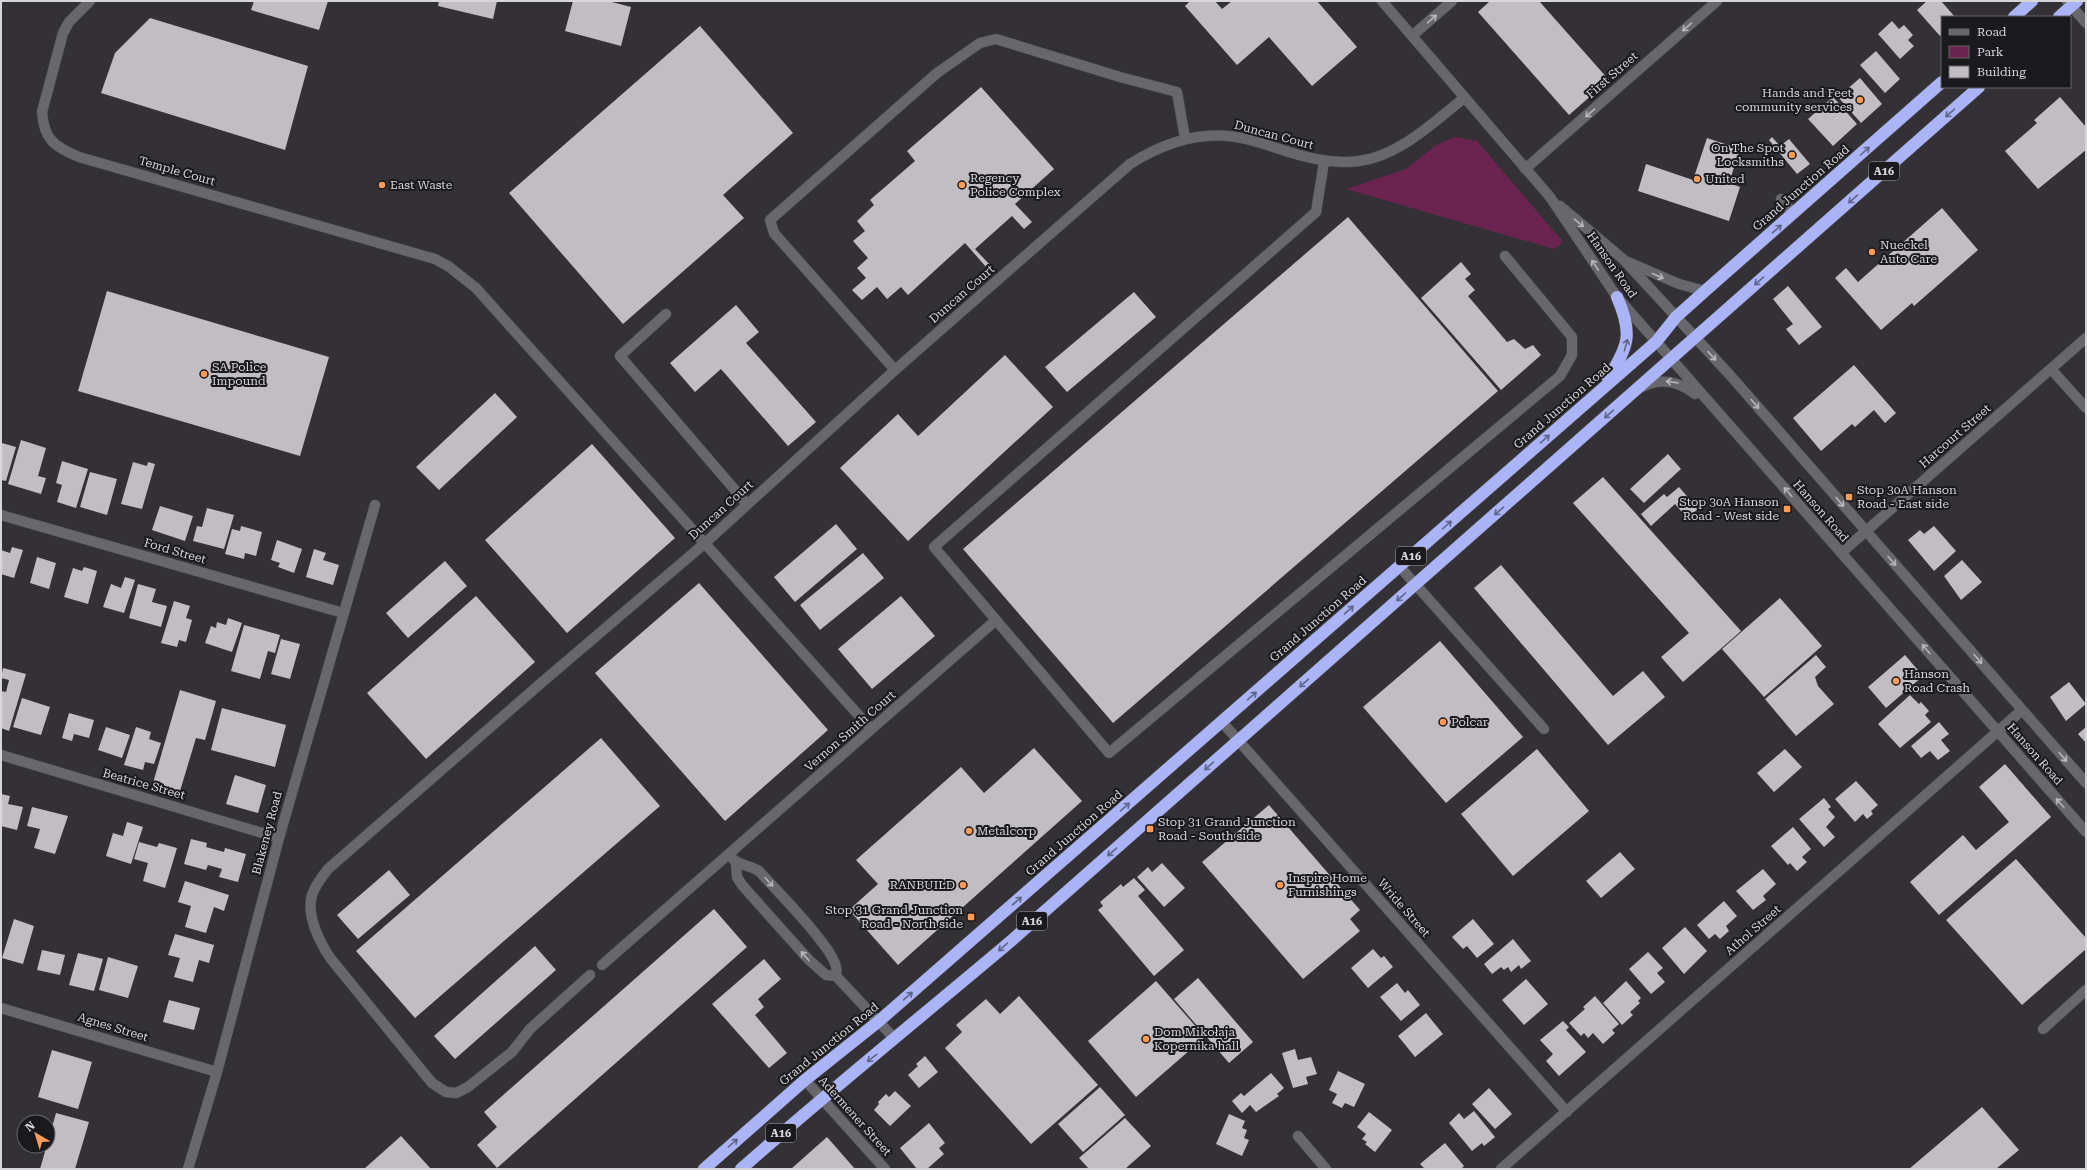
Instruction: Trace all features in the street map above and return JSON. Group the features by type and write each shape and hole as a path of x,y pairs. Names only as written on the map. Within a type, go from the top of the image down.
{"highway":[{"path":"2015,16 2032,1"},
{"path":"2060,16 2072,3"},
{"name":"Grand Junction Road","path":"704,1169 805,1080 879,1021 1656,342 1676,317 1941,83"},
{"name":"A16","path":"741,1169 822,1097 895,1039 1239,740 1978,88"},
{"path":"1600,391 1622,357 1629,334 1617,297"}],"street":[{"name":"Temple Court","path":"90,1 69,22 62,33 42,112 43,125 48,137 60,149 79,157 435,259 448,266 476,288 870,729"},
{"name":"Hanson Road","path":"1382,1 1550,197 1623,260 1695,338 2086,783"},
{"path":"1412,36 1452,1"},
{"name":"First Street","path":"1525,169 1717,1"},
{"path":"2072,3 2086,23"},
{"path":"895,370 774,232 770,220 937,73 980,43 996,39 1120,77 1177,92 1185,138"},
{"name":"Duncan Court","path":"590,975 530,1029 512,1052 468,1087 456,1093 446,1092 432,1082 331,959 320,942 310,907 312,895 317,883 328,869 540,684 704,544 895,370 1130,164 1152,150 1185,138 1208,135 1231,136 1249,140 1298,156 1324,162 1360,161 1389,152 1417,134 1464,98"},
{"path":"1324,162 1316,212 934,547 1109,753 1560,376 1572,355 1572,337 1505,256"},
{"name":"Hanson Road","path":"1550,197 1617,297 2086,832"},
{"path":"1781,199 1794,214"},
{"path":"1623,260 1679,284 1705,291"},
{"path":"666,314 620,356 747,504"},
{"name":"Harcourt Street","path":"1841,553 1867,532 2086,338"},
{"path":"2051,369 2086,408"},
{"path":"1638,388 1656,382 1678,383 1684,385 1716,410"},
{"name":"Blakeney Road","path":"188,1169 217,1072 279,838 342,613 375,505"},
{"name":"Ford Street","path":"1,515 342,613"},
{"path":"1400,566 1544,729"},
{"name":"Vernon Smith Court","path":"602,965 996,620"},
{"name":"Athol Street","path":"1502,1169 2022,710"},
{"name":"Wride Street","path":"1222,722 1567,1112"},
{"name":"Beatrice Street","path":"1,755 279,838"},
{"path":"729,855 736,863 738,878 742,885 809,960 826,975 836,976 895,1039"},
{"path":"736,863 750,866 758,871 806,924 832,957 836,966 836,976"},
{"path":"2043,1029 2086,990"},
{"name":"Agnes Street","path":"1,1008 217,1072"},
{"name":"Adermener Street","path":"805,1080 822,1097 885,1169"},
{"path":"1298,1136 1326,1169"}],"green space":[{"path":"1455,137 1477,141 1563,242 1554,249 1346,189 1406,169 1436,145"}],"building":[{"path":"254,1 328,1 319,30 251,10"},
{"path":"439,1 497,1 493,19 438,6"},
{"path":"573,1 608,1 631,7 621,46 565,31"},
{"path":"1190,1 1215,1 1222,9 1232,1 1317,1 1357,47 1312,86 1269,37 1237,65 1185,6"},
{"path":"1490,1 1539,1 1609,80 1569,115 1478,12"},
{"path":"1927,1 1941,1 1954,16 1941,16 1940,36 1917,10"},
{"path":"150,18 308,66 285,150 101,93 115,53"},
{"path":"1892,21 1899,29 1904,25 1913,35 1908,40 1914,46 1900,59 1878,34"},
{"path":"700,26 793,133 723,195 744,218 623,324 509,193"},
{"path":"1876,51 1900,79 1885,93 1860,65"},
{"name":"Hands and Feet community services","path":"1860,78 1882,104 1861,123 1838,97"},
{"name":"Regency Police Complex","path":"981,87 1054,169 1015,204 1032,222 1024,229 1012,216 975,249 990,265 987,268 965,243 908,295 901,287 887,299 877,287 862,300 852,290 866,278 857,268 868,258 853,241 865,231 857,221 874,205 870,200 915,161 907,151"},
{"path":"1833,97 1857,124 1833,146 1808,119"},
{"path":"2060,97 2086,127 2086,150 2038,189 2005,151 2037,123 2034,120"},
{"name":"On The Spot Locksmiths","path":"1772,137 1780,146 1789,139 1810,164 1797,174 1769,140"},
{"path":"1707,138 1740,149 1729,183 1740,187 1729,221 1638,191 1646,164 1693,180"},
{"path":"1942,208 1978,250 1914,306 1912,303 1881,330 1835,278 1846,268 1858,282"},
{"path":"1348,217 1498,391 1113,723 963,549"},
{"path":"1461,262 1471,274 1465,279 1475,290 1468,296 1507,342 1514,339 1525,349 1533,345 1541,355 1501,390 1421,298"},
{"path":"1788,286 1822,327 1799,345 1786,329 1793,324 1773,299"},
{"name":"SA Police Impound","path":"107,291 329,357 300,456 78,391"},
{"path":"1134,292 1156,317 1067,392 1045,367"},
{"path":"736,305 759,332 746,343 816,422 788,446 721,369 695,392 670,363"},
{"path":"1005,355 1053,407 908,541 840,468 898,414 918,436"},
{"path":"1854,365 1896,413 1885,423 1874,410 1855,427 1852,424 1821,451 1793,418"},
{"path":"495,393 517,417 439,490 416,467"},
{"path":"21,440 46,448 38,476 46,478 41,494 8,484"},
{"path":"2,443 16,447 6,481 1,480"},
{"path":"592,444 675,538 567,633 485,540"},
{"path":"1668,454 1681,469 1644,503 1630,489"},
{"path":"62,461 88,469 76,508 57,502 62,485 56,483"},
{"path":"133,462 147,466 148,462 155,464 142,509 121,504"},
{"path":"90,472 117,479 107,515 80,507"},
{"path":"1603,477 1741,631 1683,682 1661,657 1689,633 1573,503"},
{"path":"1679,487 1698,509 1687,518 1675,504 1651,526 1641,514 1664,494 1667,497"},
{"path":"160,506 193,516 185,541 152,530"},
{"path":"207,508 234,515 224,549 193,541 197,526 202,527"},
{"path":"836,524 857,549 795,602 774,577"},
{"path":"241,526 262,532 256,556 245,553 244,559 225,554 232,529 240,531"},
{"path":"1934,526 1956,551 1934,571 1908,540 1920,530 1924,534"},
{"path":"277,540 302,549 294,573 278,567 280,563 271,560"},
{"path":"12,547 23,550 14,578 1,574 1,550 10,553"},
{"path":"314,549 326,553 323,560 339,565 333,585 306,577"},
{"path":"863,553 884,578 820,630 800,605"},
{"path":"37,557 56,563 49,589 30,583"},
{"path":"1962,560 1982,582 1961,600 1944,576"},
{"path":"445,561 467,586 408,638 386,613"},
{"path":"1501,565 1613,696 1643,671 1665,697 1608,745 1474,588"},
{"path":"84,567 97,571 88,604 64,597 73,568 82,571"},
{"path":"125,577 135,580 124,613 103,607 111,584 121,588"},
{"path":"699,583 828,730 725,821 595,673"},
{"path":"138,584 156,589 152,602 167,606 161,627 129,618"},
{"path":"476,596 535,662 426,759 367,693"},
{"path":"901,596 935,636 872,689 838,649"},
{"path":"1780,598 1822,646 1764,697 1722,649"},
{"path":"174,601 190,606 186,618 192,620 186,642 179,640 177,647 161,643"},
{"path":"228,618 242,623 232,652 205,643 211,626 216,628 217,622 226,625"},
{"path":"244,625 280,635 275,653 268,651 260,679 231,671"},
{"path":"281,639 300,644 290,679 271,674"},
{"name":"Polcar","path":"1440,641 1523,737 1446,803 1363,707"},
{"path":"1816,655 1826,667 1815,677 1818,686 1834,704 1796,736 1765,699"},
{"name":"Hanson Road Crash","path":"1905,655 1923,676 1886,708 1868,687"},
{"path":"3,668 26,674 9,731 1,728 1,691 6,692 9,680 1,678"},
{"path":"2069,682 2086,704 2066,721 2050,697"},
{"path":"180,690 216,701 205,740 196,738 180,791 153,783"},
{"path":"1910,695 1919,704 1921,702 1929,711 1925,715 1931,722 1900,748 1878,724"},
{"path":"22,698 50,707 41,735 13,727"},
{"path":"222,708 286,725 275,767 211,750"},
{"path":"69,713 94,720 89,738 74,734 72,741 62,738"},
{"path":"1939,722 1949,734 1941,740 1950,751 1938,760 1930,751 1921,758 1911,746"},
{"path":"106,727 130,735 122,758 98,750"},
{"path":"136,727 151,732 149,739 161,743 154,764 145,762 143,770 124,765"},
{"path":"2086,727 2086,743 2078,734"},
{"path":"601,738 660,806 415,1018 356,951"},
{"name":"Metalcorp","path":"1034,748 1082,801 898,965 849,910 878,884 856,860 961,767 984,793"},
{"path":"1537,749 1589,811 1513,876 1461,814"},
{"path":"1785,749 1802,767 1774,792 1757,773"},
{"path":"2005,764 2051,817 1939,915 1910,882 1963,835 1976,850 2009,822 1979,787"},
{"path":"235,775 266,785 258,813 226,804"},
{"path":"1856,781 1878,805 1871,811 1873,814 1867,819 1863,814 1855,822 1835,799"},
{"path":"1,794 10,796 8,804 23,807 17,830 1,826"},
{"path":"1824,798 1831,807 1828,809 1835,817 1826,827 1835,837 1824,847 1799,819"},
{"name":"Inspire Home Furnishings","path":"1269,805 1360,910 1350,919 1360,931 1303,979 1202,862"},
{"path":"32,807 68,816 55,854 34,848 40,829 27,826"},
{"path":"127,822 143,827 131,864 106,856 113,833 123,836"},
{"path":"1793,827 1811,849 1802,857 1807,862 1797,871 1790,863 1788,865 1771,846"},
{"path":"191,839 207,843 206,847 224,852 225,848 246,854 238,882 219,877 222,869 208,865 206,870 184,864"},
{"path":"139,842 157,847 159,843 177,848 165,888 143,881 148,863 134,859"},
{"path":"1620,852 1635,869 1601,898 1586,881"},
{"path":"2016,859 2086,938 2086,949 2022,1005 1946,920"},
{"path":"1162,863 1185,888 1164,907 1137,877 1148,867 1152,872"},
{"path":"1763,869 1776,884 1763,896 1766,900 1753,910 1736,891"},
{"path":"389,870 410,895 358,939 337,915"},
{"path":"1134,878 1145,890 1138,896 1184,950 1154,976 1098,910 1103,906 1100,902 1121,884 1123,887"},
{"path":"185,881 229,895 224,911 214,907 206,933 185,927 191,906 178,902"},
{"path":"1724,901 1737,916 1726,926 1729,931 1720,939 1715,934 1709,939 1697,925"},
{"path":"714,909 747,947 497,1168 477,1145 497,1127 484,1112"},
{"path":"14,919 34,926 23,964 2,958"},
{"path":"1473,919 1494,944 1477,958 1467,946 1463,949 1452,937"},
{"path":"1685,927 1707,951 1684,974 1662,948"},
{"path":"175,934 214,945 209,963 199,960 193,982 174,977 180,958 168,955"},
{"path":"1513,939 1531,961 1521,969 1519,965 1511,972 1508,967 1504,970 1501,967 1492,974 1484,964"},
{"path":"535,946 556,970 455,1059 434,1036"},
{"path":"1373,949 1381,958 1384,956 1393,967 1368,988 1351,968"},
{"path":"42,950 65,955 60,975 37,970"},
{"path":"1648,952 1663,968 1657,973 1665,982 1651,994 1629,969"},
{"path":"78,953 103,959 94,991 69,985"},
{"path":"108,957 138,966 128,998 99,990"},
{"path":"764,959 781,979 758,999 764,1007 755,1015 787,1053 769,1068 712,1004"},
{"path":"1198,978 1253,1042 1229,1063 1174,999"},
{"path":"1526,979 1548,1004 1524,1025 1502,1000"},
{"name":"Dom Mikołaja Kopernika hall","path":"1156,981 1205,1037 1136,1097 1088,1041"},
{"path":"1626,981 1641,998 1638,1001 1640,1003 1630,1012 1633,1015 1622,1025 1603,1003"},
{"path":"1397,983 1405,993 1408,990 1420,1005 1401,1021 1380,997"},
{"path":"1019,996 1098,1085 1031,1144 945,1048 962,1032 956,1025 986,999 1000,1014"},
{"path":"1595,996 1619,1024 1612,1030 1615,1033 1603,1044 1593,1033 1588,1038 1584,1033 1581,1036 1569,1023 1585,1009 1583,1007"},
{"path":"169,1000 200,1008 194,1030 163,1022"},
{"path":"1426,1013 1443,1034 1415,1057 1398,1036"},
{"path":"1563,1021 1569,1027 1566,1030 1586,1052 1559,1076 1546,1061 1553,1054 1540,1040"},
{"path":"1295,1049 1298,1060 1311,1057 1317,1074 1306,1077 1308,1084 1293,1088 1282,1053"},
{"path":"52,1050 92,1062 78,1109 38,1097"},
{"path":"925,1056 938,1072 919,1088 908,1075 918,1066 916,1064"},
{"path":"1338,1071 1365,1084 1354,1107 1345,1103 1342,1108 1332,1103 1337,1094 1329,1090"},
{"path":"1271,1073 1284,1088 1277,1094 1279,1096 1256,1112 1250,1105 1242,1113 1232,1101 1241,1093 1244,1096"},
{"path":"1100,1087 1125,1115 1083,1152 1058,1124"},
{"path":"1489,1088 1512,1114 1495,1129 1472,1104"},
{"path":"895,1091 911,1106 890,1126 874,1110 879,1104 878,1102 886,1094 889,1097"},
{"path":"1982,1107 2019,1150 1996,1169 1909,1169"},
{"path":"1474,1111 1495,1137 1484,1146 1482,1143 1472,1151 1449,1123 1459,1113 1464,1119"},
{"path":"1369,1112 1392,1130 1375,1152 1365,1144 1367,1142 1362,1139 1366,1134 1357,1127"},
{"path":"56,1114 89,1122 75,1169 40,1169 44,1154 56,1154"},
{"path":"1229,1114 1245,1121 1242,1128 1247,1130 1244,1138 1249,1140 1242,1156 1216,1144"},
{"path":"1125,1118 1151,1146 1125,1169 1089,1169 1079,1158"},
{"path":"929,1123 945,1143 939,1148 944,1154 927,1169 917,1169 900,1148"},
{"path":"401,1136 431,1169 364,1169"},
{"path":"827,1137 855,1169 791,1169"},
{"path":"1445,1143 1464,1166 1461,1169 1425,1169 1420,1164"}],"place":[{"name":"Hands and Feet community services","path":"1860,100"},
{"name":"On The Spot Locksmiths","path":"1792,155"},
{"name":"United","path":"1697,179"},
{"name":"East Waste","path":"382,185"},
{"name":"Regency Police Complex","path":"962,185"},
{"name":"Nueckel Auto Care","path":"1872,252"},
{"name":"SA Police Impound","path":"204,374"},
{"name":"Stop 30A Hanson Road - East side","path":"1849,497"},
{"name":"Stop 30A Hanson Road - West side","path":"1787,509"},
{"name":"Hanson Road Crash","path":"1896,681"},
{"name":"Polcar","path":"1443,722"},
{"name":"Stop 31 Grand Junction Road - South side","path":"1150,829"},
{"name":"Metalcorp","path":"969,831"},
{"name":"RANBUILD","path":"963,885"},
{"name":"Inspire Home Furnishings","path":"1280,885"},
{"name":"Stop 31 Grand Junction Road - North side","path":"971,917"},
{"name":"Dom Mikołaja Kopernika hall","path":"1146,1039"}]}
